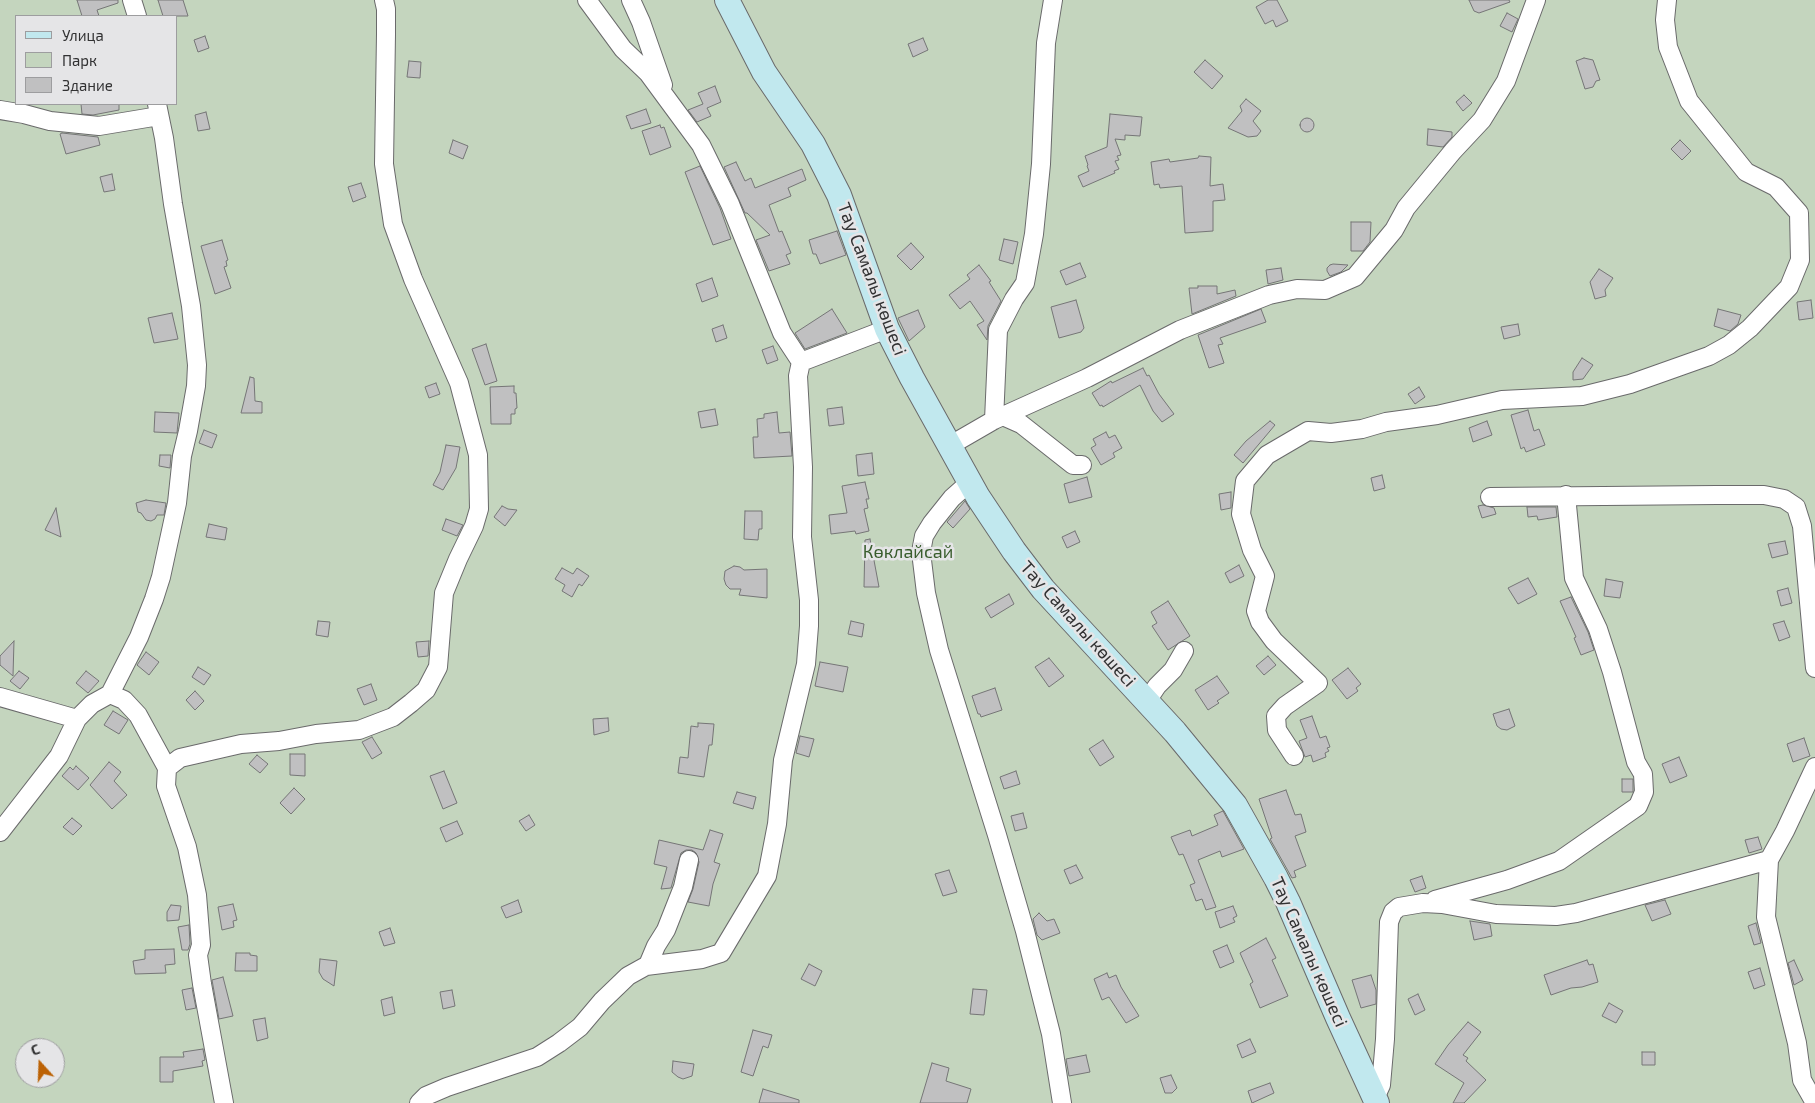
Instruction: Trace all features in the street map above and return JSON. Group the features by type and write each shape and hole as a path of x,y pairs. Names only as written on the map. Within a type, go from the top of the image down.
{"street":[{"path":"132,0 137,15"},
{"path":"167,768 180,758 241,744 359,730 393,717 411,703 426,690 438,667 444,593 458,558 474,526 479,509 478,456 459,383 413,279 393,224 384,164 386,34 384,0"},
{"path":"419,1103 426,1096 447,1087 537,1057 559,1044 580,1027 602,1001 628,976 648,965 697,960 720,953 767,876 777,824 783,760 806,664 809,618 802,537 803,467 798,376 800,362 782,333 720,181 702,145 648,73 623,49 587,0"},
{"path":"631,0 644,30 667,97"},
{"name":"Тау Самалы көшесі","path":"727,0 764,72 812,144 839,195 887,329 970,482 1014,551 1043,589 1198,757 1235,805 1288,902 1376,1100"},
{"path":"999,418 998,330 1025,283 1034,234 1041,164 1046,43 1053,0"},
{"path":"949,446 999,418 1087,378 1180,330 1269,295 1297,289 1325,290 1355,277 1394,230 1406,208 1453,151 1482,120 1506,81 1536,0"},
{"path":"1294,756 1277,730 1276,716 1286,706 1318,684 1274,641 1260,622 1256,611 1266,576 1252,550 1241,514 1245,481 1267,455 1308,432 1331,433 1362,429 1386,422 1437,415 1502,400 1582,396 1630,384 1709,356 1729,345 1750,328 1789,287 1800,260 1799,213 1776,187 1746,172 1689,101 1668,47 1665,20 1666,0"},
{"path":"0,110 50,121 99,126 158,110 191,306 197,364 196,386 182,456 177,502 161,577 154,599 110,694 92,704 77,719 59,756 0,832"},
{"path":"800,362 887,329"},
{"path":"999,418 1021,424 1073,466 1082,465"},
{"path":"970,482 952,498 924,536 921,552 926,592 939,650 989,808 1025,932 1051,1034 1062,1103"},
{"path":"1376,1100 1381,1085 1385,1039 1389,922 1393,912 1399,908 1426,903 1507,880 1559,861 1638,806 1644,792 1643,774 1636,762 1612,672 1598,629 1574,578 1566,495"},
{"path":"1490,497 1764,495 1784,499 1796,507 1802,526 1815,668"},
{"path":"1147,701 1157,686 1173,670 1184,651"},
{"path":"110,694 124,700 138,715 167,768 166,786 187,847 197,894 201,945 198,955 224,1103"},
{"path":"0,697 77,719"},
{"path":"1815,768 1769,860 1766,917 1797,1043 1802,1080 1815,1103"},
{"path":"648,965 656,946 666,930 683,887 689,860"},
{"path":"1426,903 1461,906 1496,914 1556,916 1576,913 1769,860"},
{"path":"697,960 706,961 713,965 716,971"}],"green space":[{"name":"Көклайсай","path":"0,0 1815,0 1815,1103 0,1103"}],"building":[{"path":"77,0 118,0 118,3 97,10 99,15 82,15"},
{"path":"158,0 183,0 188,16 178,15 163,15"},
{"path":"1268,0 1277,0 1288,21 1276,27 1273,20 1265,24 1256,7"},
{"path":"1469,0 1509,0 1510,2 1479,13 1474,11"},
{"path":"1507,13 1518,19 1512,32 1500,26"},
{"path":"205,36 209,48 198,52 194,40"},
{"path":"923,38 928,50 913,57 908,44"},
{"path":"1584,58 1593,60 1600,80 1596,81 1593,87 1585,89 1576,61"},
{"path":"1205,60 1223,76 1212,89 1194,72"},
{"path":"409,61 421,62 420,78 407,77"},
{"path":"715,86 721,102 707,108 711,116 697,122 688,110 703,104 698,93"},
{"path":"1464,95 1472,103 1463,111 1456,102"},
{"path":"1246,99 1261,111 1253,121 1261,131 1257,136 1248,137 1228,128 1242,111 1240,106"},
{"path":"81,105 119,105 119,110 93,115 82,114"},
{"path":"646,109 651,123 631,129 626,116"},
{"path":"206,112 210,129 198,131 195,115"},
{"path":"1110,114 1142,117 1140,136 1125,135 1125,140 1115,139 1121,155 1117,156 1119,160 1115,161 1119,169 1114,171 1115,173 1083,187 1078,176 1089,171 1085,156 1107,147"},
{"path":"1307,118 1312,120 1314,125 1312,130 1307,132 1302,130 1300,125 1302,120"},
{"path":"660,125 661,128 664,127 671,147 650,155 642,131"},
{"path":"1428,129 1452,132 1452,137 1443,147 1427,145"},
{"path":"60,134 98,137 100,145 66,154"},
{"path":"453,140 468,146 463,159 449,153"},
{"path":"1680,140 1691,151 1682,160 1671,149"},
{"path":"1199,156 1211,157 1210,186 1223,184 1225,200 1213,201 1213,231 1185,233 1182,186 1160,188 1159,184 1154,185 1151,162 1169,159 1170,162 1198,158"},
{"path":"736,162 745,181 751,178 755,188 802,169 806,180 788,188 791,196 769,205 779,232 782,231 791,253 786,255 790,264 769,271 756,240 770,235 745,213 724,167"},
{"path":"700,166 720,208 731,239 713,245 685,172"},
{"path":"112,174 115,190 104,192 100,177"},
{"path":"361,183 366,197 353,202 348,187"},
{"path":"1351,222 1371,222 1370,242 1363,251 1351,251"},
{"path":"837,231 846,255 820,264 816,254 813,254 809,240"},
{"path":"1004,239 1018,242 1013,264 999,260"},
{"path":"222,240 228,260 226,261 227,266 224,267 231,288 215,294 201,246"},
{"path":"911,243 924,257 911,270 897,256"},
{"path":"1080,263 1086,277 1066,285 1060,271"},
{"path":"979,265 991,281 989,282 1001,301 988,326 987,340 977,325 984,321 970,301 960,309 949,295 970,279 967,275"},
{"path":"1330,265 1348,265 1341,272 1330,276 1327,268"},
{"path":"1281,268 1283,280 1268,284 1266,270"},
{"path":"1599,269 1613,278 1605,290 1606,296 1595,299 1590,282"},
{"path":"712,278 718,296 702,302 696,284"},
{"path":"1198,286 1217,286 1217,294 1235,290 1236,296 1192,314 1189,288 1198,288"},
{"path":"1076,300 1084,328 1081,332 1059,338 1051,307"},
{"path":"1811,300 1813,318 1799,320 1797,302"},
{"path":"832,309 847,333 805,349 795,333"},
{"path":"1261,309 1266,322 1220,338 1223,344 1218,345 1224,363 1209,368 1198,335"},
{"path":"1718,309 1741,315 1738,324 1730,331 1714,326"},
{"path":"918,310 925,327 909,341 898,318"},
{"path":"172,313 178,339 154,343 148,318"},
{"path":"1518,324 1520,335 1504,339 1501,327"},
{"path":"723,325 727,338 716,342 712,329"},
{"path":"486,344 497,381 485,385 472,349"},
{"path":"773,346 778,360 767,364 762,350"},
{"path":"1582,358 1593,365 1583,379 1573,380 1573,372"},
{"path":"1143,368 1174,414 1162,422 1153,411 1140,385 1103,407 1102,405 1100,406 1092,393 1111,381 1112,383"},
{"path":"250,377 254,378 255,401 262,402 262,413 241,413"},
{"path":"436,383 440,394 429,398 425,387"},
{"path":"514,386 517,408 515,409 515,414 511,414 511,424 491,424 490,387"},
{"path":"1419,387 1425,397 1415,404 1408,394"},
{"path":"842,407 844,424 829,426 827,409"},
{"path":"715,409 718,425 701,428 698,412"},
{"path":"1528,410 1534,431 1539,429 1545,445 1526,452 1524,447 1521,449 1511,415"},
{"path":"155,412 179,413 177,433 154,432"},
{"path":"777,412 779,433 790,432 792,456 754,458 753,437 758,437 757,419 764,418 764,414"},
{"path":"1270,421 1275,425 1243,463 1234,455 1246,441"},
{"path":"1487,421 1492,435 1473,442 1469,428"},
{"path":"204,430 217,435 212,448 199,443"},
{"path":"1106,432 1109,438 1115,435 1122,448 1113,453 1115,457 1101,465 1091,448 1096,445 1093,439"},
{"path":"446,445 460,447 456,468 443,490 433,485 440,472"},
{"path":"872,453 874,474 858,476 856,455"},
{"path":"160,455 171,455 170,468 159,466"},
{"path":"1382,475 1385,488 1374,491 1371,478"},
{"path":"1087,477 1092,497 1069,503 1064,484"},
{"path":"865,482 869,499 866,499 868,508 864,509 869,531 856,534 855,531 831,534 829,515 847,513 842,486"},
{"path":"1231,492 1231,508 1221,510 1219,494"},
{"path":"146,500 166,503 164,515 157,515 151,521 146,520 138,512 136,503"},
{"path":"965,501 970,509 953,528 947,522"},
{"path":"1483,505 1494,508 1496,514 1482,518 1478,506"},
{"path":"502,506 517,510 505,526 494,517"},
{"path":"1527,507 1556,507 1557,517 1538,520 1537,516 1528,517"},
{"path":"56,508 61,537 45,530"},
{"path":"745,511 762,511 762,529 759,529 758,540 744,539"},
{"path":"446,519 463,525 457,536 442,530"},
{"path":"209,524 227,528 225,540 206,537"},
{"path":"1075,531 1080,542 1067,548 1062,537"},
{"path":"870,539 879,587 864,587 865,540"},
{"path":"1785,541 1788,554 1772,558 1768,544"},
{"path":"1239,565 1244,576 1230,583 1225,573"},
{"path":"734,566 744,570 767,569 767,598 739,595 741,589 730,589 724,579 725,571"},
{"path":"562,568 573,574 577,568 589,576 582,586 579,584 572,597 562,591 565,585 555,579"},
{"path":"1528,578 1537,594 1518,604 1508,588"},
{"path":"1606,579 1623,582 1620,598 1604,596"},
{"path":"1788,588 1792,603 1781,606 1777,591"},
{"path":"1009,594 1014,604 991,618 985,608"},
{"path":"1571,597 1588,632 1594,650 1581,655 1574,638 1576,637 1560,601"},
{"path":"1168,601 1190,636 1168,650 1152,626 1157,623 1151,612"},
{"path":"318,621 330,622 328,637 316,635"},
{"path":"851,621 864,624 862,637 848,634"},
{"path":"1784,621 1790,637 1779,641 1773,624"},
{"path":"14,641 13,676 0,665 0,656"},
{"path":"429,641 428,656 418,657 416,642"},
{"path":"146,652 159,662 149,675 137,665"},
{"path":"1268,656 1276,665 1264,675 1256,666"},
{"path":"1049,658 1064,676 1049,687 1035,667"},
{"path":"820,662 848,667 843,692 815,686"},
{"path":"198,667 211,675 204,685 192,677"},
{"path":"1348,668 1361,684 1356,688 1358,691 1347,699 1332,680"},
{"path":"19,671 29,678 20,689 10,681"},
{"path":"86,671 99,681 88,693 76,683"},
{"path":"1217,676 1229,693 1208,710 1195,690"},
{"path":"371,684 377,700 364,705 357,689"},
{"path":"995,688 1002,710 981,717 978,714 972,696"},
{"path":"195,691 204,701 195,710 186,700"},
{"path":"1509,709 1515,726 1507,730 1501,729 1497,726 1493,714"},
{"path":"113,711 128,720 119,734 104,725"},
{"path":"1312,716 1320,738 1326,736 1330,747 1327,748 1329,751 1325,753 1326,757 1313,762 1311,755 1305,757 1299,741 1307,738 1300,720"},
{"path":"608,718 609,731 594,735 593,719"},
{"path":"698,723 714,724 712,745 709,745 704,777 678,773 680,757 688,758 691,726 698,727"},
{"path":"800,736 814,739 809,757 796,753"},
{"path":"372,737 382,753 372,759 362,742"},
{"path":"1804,738 1810,756 1793,762 1787,744"},
{"path":"1103,740 1114,757 1100,766 1089,749"},
{"path":"290,754 305,754 305,776 290,775"},
{"path":"257,755 268,764 260,773 249,764"},
{"path":"1679,757 1687,776 1670,783 1662,764"},
{"path":"109,762 121,772 114,781 127,795 112,809 90,785"},
{"path":"76,766 89,778 78,790 62,776 70,767 73,770"},
{"path":"444,771 457,803 443,809 430,776"},
{"path":"1016,771 1020,784 1004,789 1000,777"},
{"path":"1622,779 1633,779 1633,792 1622,792"},
{"path":"294,788 305,799 291,814 280,803"},
{"path":"1286,790 1295,815 1301,814 1306,832 1295,836 1306,866 1294,871 1296,877 1292,878 1270,839 1272,838 1259,799"},
{"path":"737,792 756,797 753,809 733,803"},
{"path":"1223,811 1244,849 1222,857 1220,851 1198,860 1216,907 1206,910 1202,899 1196,901 1190,885 1195,883 1183,854 1179,855 1171,837 1190,830 1192,836 1218,825 1214,815"},
{"path":"1023,813 1027,828 1015,831 1011,816"},
{"path":"529,815 535,825 526,831 519,821"},
{"path":"72,818 82,826 73,835 63,827"},
{"path":"457,821 463,834 446,842 440,828"},
{"path":"710,830 723,834 714,862 720,864 713,884 709,906 688,902 699,862 696,853 692,850 686,850 681,853 671,888 661,889 667,867 654,864 659,840 703,850"},
{"path":"1758,837 1762,849 1749,853 1745,840"},
{"path":"1076,865 1083,878 1070,884 1064,870"},
{"path":"949,870 957,892 943,896 935,874"},
{"path":"1422,876 1426,888 1415,892 1410,880"},
{"path":"518,900 522,912 506,918 501,907"},
{"path":"1665,900 1671,914 1652,921 1645,905"},
{"path":"233,904 237,920 233,921 234,927 222,930 218,907"},
{"path":"171,905 181,906 179,920 167,921 167,912"},
{"path":"1233,906 1237,916 1233,918 1235,922 1220,928 1215,912"},
{"path":"1039,913 1047,921 1054,919 1060,933 1042,940 1037,935 1033,919"},
{"path":"1470,921 1490,924 1492,936 1474,940"},
{"path":"1756,923 1761,943 1754,945 1748,926"},
{"path":"189,925 190,944 188,950 182,950 178,927"},
{"path":"390,928 395,943 384,946 379,932"},
{"path":"1266,938 1276,958 1272,960 1288,996 1260,1008 1250,984 1253,982 1240,953"},
{"path":"1227,945 1234,962 1220,968 1213,951"},
{"path":"174,949 175,964 165,965 166,973 135,974 133,961 145,959 145,950"},
{"path":"236,953 250,953 250,955 257,956 257,971 235,971"},
{"path":"320,959 337,961 334,986 323,979 319,972"},
{"path":"1587,960 1589,965 1593,964 1598,982 1551,995 1544,975"},
{"path":"1794,960 1803,980 1794,985 1788,963"},
{"path":"809,964 822,971 815,986 801,979"},
{"path":"1760,968 1765,985 1754,989 1748,972"},
{"path":"1107,973 1109,978 1116,975 1121,987 1139,1016 1126,1023 1109,997 1102,1000 1094,979"},
{"path":"1371,975 1376,990 1376,1004 1361,1008 1352,980"},
{"path":"223,977 233,1016 219,1019 212,980"},
{"path":"192,988 196,1008 186,1010 182,990"},
{"path":"973,989 987,990 984,1015 970,1014"},
{"path":"452,990 455,1006 443,1009 440,992"},
{"path":"1418,994 1425,1010 1415,1015 1408,999"},
{"path":"392,997 395,1013 384,1016 381,1000"},
{"path":"1609,1003 1623,1011 1616,1023 1602,1016"},
{"path":"265,1018 268,1038 257,1041 253,1020"},
{"path":"1468,1022 1481,1032 1463,1055 1468,1058 1466,1061 1486,1080 1464,1103 1453,1103 1464,1083 1435,1064 1448,1045"},
{"path":"753,1030 772,1035 768,1048 763,1046 753,1076 741,1072"},
{"path":"1250,1039 1256,1052 1242,1058 1237,1045"},
{"path":"203,1049 205,1060 202,1061 203,1066 173,1071 173,1082 160,1082 160,1057 184,1057 183,1052"},
{"path":"1642,1052 1655,1052 1655,1065 1642,1065"},
{"path":"1086,1055 1090,1072 1069,1076 1066,1059"},
{"path":"673,1061 694,1064 692,1076 683,1079 678,1077 672,1072"},
{"path":"932,1063 949,1068 946,1081 971,1089 967,1103 920,1103"},
{"path":"1171,1075 1177,1088 1172,1093 1165,1093 1160,1078"},
{"path":"1270,1083 1274,1093 1252,1103 1248,1091"},
{"path":"763,1089 799,1100 799,1103 759,1103"}]}
